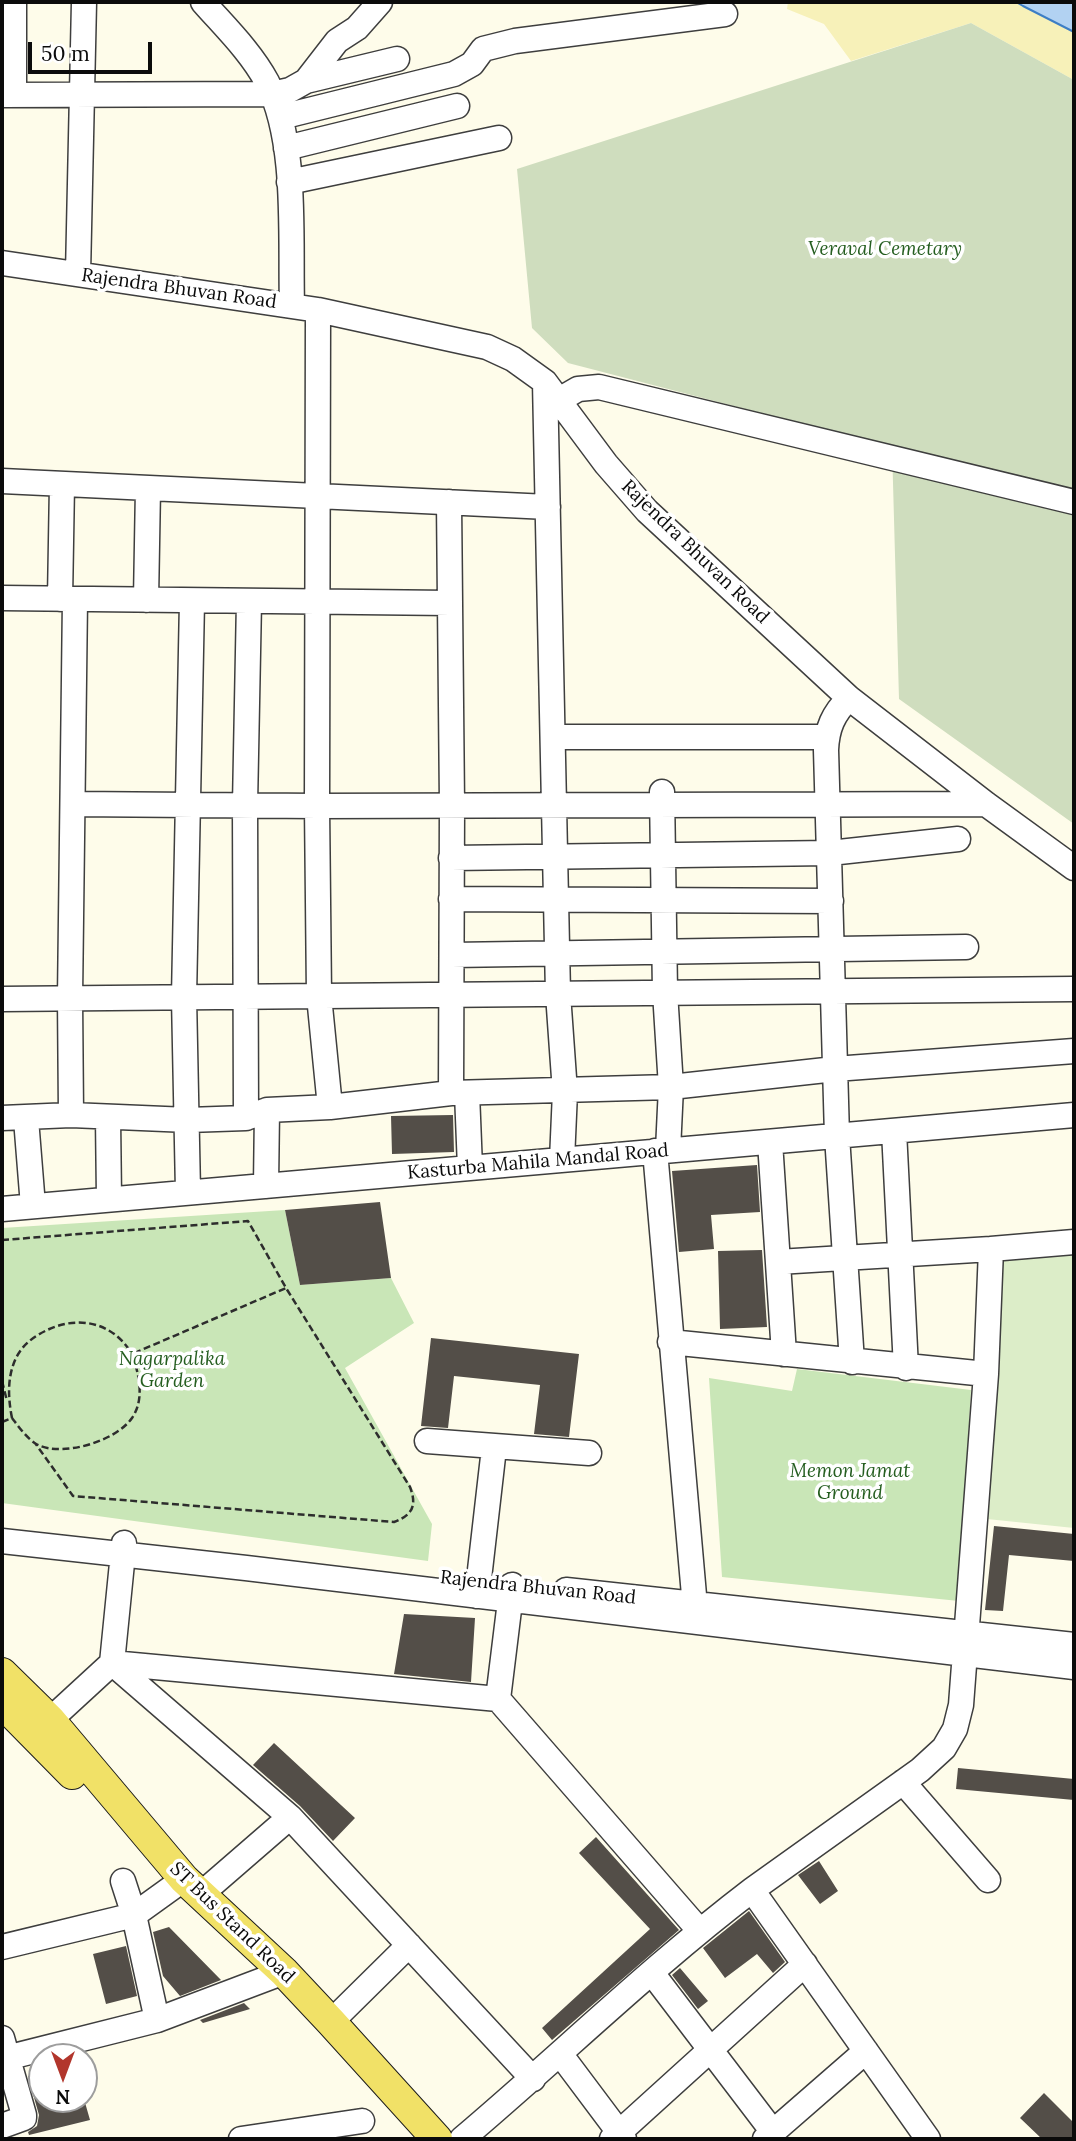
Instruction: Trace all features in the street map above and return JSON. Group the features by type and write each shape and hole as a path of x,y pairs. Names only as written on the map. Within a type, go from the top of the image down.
{"main road":[{"name":"ST Bus Stand Road","path":"2,1672 50,1720 185,1888"},
{"name":"ST Bus Stand Road","path":"2,1703 274,1976 414,2139"},
{"name":"ST Bus Stand Road","path":"274,1976 331,2021 437,2139"}],"street":[{"path":"14,2 8,95 272,94 289,90 306,81 397,60"},
{"path":"78,275 84,2"},
{"path":"203,2 252,58 281,117 289,183 292,306"},
{"path":"306,81 337,41 357,28 380,2"},
{"path":"281,117 454,74 472,64 483,49 515,40 725,14"},
{"path":"286,148 457,106"},
{"path":"289,183 499,138"},
{"name":"Rajendra Bhuvan Road","path":"2,263 318,310 487,347 513,359 552,391 606,464 647,511 849,698 1074,868"},
{"path":"318,310 319,996 330,1107"},
{"path":"562,1160 565,1092 558,993 548,507 552,391 599,387 1074,502"},
{"path":"2,481 548,507"},
{"path":"62,484 73,804 71,1115"},
{"path":"146,600 148,488"},
{"path":"449,502 451,995 459,1093 470,1168"},
{"path":"2,598 450,603"},
{"path":"188,1192 184,997 192,600"},
{"path":"249,601 245,996 265,1186"},
{"path":"849,698 834,716 826,737 837,1136 852,1362"},
{"path":"553,737 826,737"},
{"path":"73,804 554,805 662,798 829,804 986,804"},
{"path":"662,798 665,992 671,1087 661,1151 670,1342 696,1614"},
{"path":"451,858 830,853 958,839"},
{"path":"451,899 831,901"},
{"path":"452,954 966,947"},
{"path":"2,999 1074,989"},
{"path":"33,1206 14,1119 71,1115 188,1120 459,1093 671,1087 835,1069 1074,1051"},
{"name":"Kasturba Mahila Mandal Road","path":"2,1209 1074,1115"},
{"path":"108,1118 109,1199"},
{"path":"894,1131 906,1368"},
{"path":"770,1142 785,1354"},
{"path":"778,1262 1074,1242"},
{"path":"462,2139 561,2055 699,1930 904,1782 944,1748 955,1729 961,1705 986,1374 991,1249"},
{"path":"670,1342 986,1374"},
{"path":"427,1441 589,1453"},
{"path":"478,1589 494,1447"},
{"path":"2,1527 124,1549"},
{"path":"2,1541 124,1549"},
{"path":"50,1720 112,1663 124,1549"},
{"name":"Rajendra Bhuvan Road","path":"124,1549 966,1644"},
{"path":"498,1699 511,1593"},
{"path":"966,1644 1074,1644"},
{"path":"966,1644 1074,1667"},
{"path":"112,1663 498,1699 699,1930"},
{"path":"112,1663 290,1817 533,2079"},
{"path":"904,1782 988,1880"},
{"path":"2,1947 134,1915 185,1888 290,1817"},
{"path":"123,1881 134,1915 157,2020"},
{"path":"752,1890 866,2051 918,2135"},
{"path":"331,2021 409,1945"},
{"path":"561,2055 619,2137 805,1964"},
{"path":"652,1973 710,2050 769,2136 866,2051"},
{"path":"2,2126 24,2118 4,2051 157,2020 274,1976"},
{"path":"241,2139 362,2121"}],"path":[{"path":"2,1240 248,1221 415,1499 405,1518 394,1522 73,1496 35,1443 12,1418 2,1381"},
{"path":"132,1354 286,1288"},
{"path":"12,1418 8,1397 12,1370 23,1345 45,1330 72,1321 88,1321 118,1336 132,1354 140,1386 139,1402 132,1418 118,1430 82,1447 47,1448 35,1443"},
{"path":"2,1422 12,1418"}],"green space":[{"name":"Veraval Cemetary","path":"971,23 1074,80 1074,824 899,699 892,447 568,363 532,328 517,169"},
{"name":"Nagarpalika Garden","path":"285,1210 300,1285 391,1278 414,1323 345,1368 432,1524 428,1561 2,1503 2,1228"},
{"path":"1074,1251 1074,1528 987,1519 999,1270 1003,1261 1013,1256"},
{"name":"Memon Jamat Ground","path":"797,1369 971,1390 959,1601 722,1577 709,1378 792,1391"}],"sand":[{"path":"788,2 1016,2 1074,32 1074,80 971,23 851,61 824,24 787,9"}],"water":[{"path":"1016,2 1074,2 1074,32 1023,6"}],"building":[{"path":"453,1115 454,1152 392,1154 391,1116"},
{"path":"757,1165 760,1212 711,1215 714,1249 679,1252 672,1171"},
{"path":"380,1202 391,1278 300,1285 285,1210"},
{"path":"762,1250 767,1327 720,1329 718,1251"},
{"path":"431,1338 579,1354 569,1437 534,1434 540,1385 454,1376 448,1428 421,1426"},
{"path":"994,1526 1074,1534 1074,1561 1009,1555 1003,1611 985,1610"},
{"path":"404,1614 475,1618 471,1682 394,1674"},
{"path":"274,1743 355,1818 333,1841 300,1806 253,1765"},
{"path":"958,1768 1074,1779 1074,1800 956,1789"},
{"path":"596,1837 679,1930 552,2040 542,2028 650,1929 579,1853"},
{"path":"819,1861 838,1891 820,1904 798,1875"},
{"path":"749,1911 785,1962 773,1973 757,1954 725,1978 703,1948"},
{"path":"169,1927 221,1980 180,1996 163,1976 153,1932"},
{"path":"126,1946 137,1996 106,2004 93,1954"},
{"path":"680,1968 708,2001 698,2009 672,1975"},
{"path":"244,2003 250,2009 203,2023 200,2020"},
{"path":"1044,2093 1074,2123 1074,2139 1042,2139 1020,2118"},
{"path":"88,2113 90,2120 29,2135 28,2132 37,2126 39,2115"}]}
